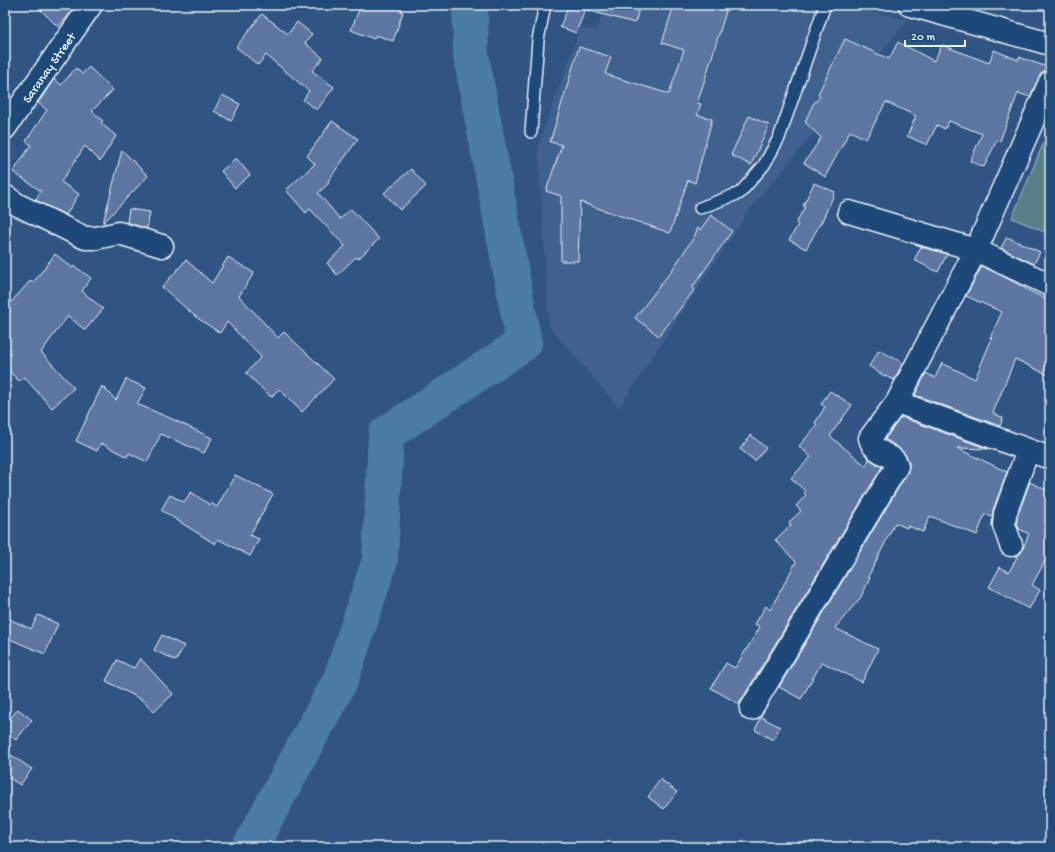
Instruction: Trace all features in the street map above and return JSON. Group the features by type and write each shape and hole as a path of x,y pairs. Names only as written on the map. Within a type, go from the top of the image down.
{"street":[{"name":"Saranay Street","path":"5,128 91,5"},
{"path":"910,5 1050,44"},
{"path":"751,709 897,466 895,460 875,449 870,438 896,402 976,250 1050,82"},
{"path":"5,196 18,205 85,238 96,238 119,233 162,246"},
{"path":"849,212 976,250 1050,285"},
{"path":"896,402 1050,458"},
{"path":"1011,545 1004,525 1005,514 1028,450"}],"lane":[{"path":"531,132 538,40 545,5"},
{"path":"700,208 740,193 764,165 779,138 825,5"}],"shaded area":[{"path":"605,5 846,5 908,20 750,209 619,408 549,326 538,146 580,29 597,29"}],"green space":[{"path":"1046,137 1050,139 1050,227 1047,233 1012,218"}],"building":[{"path":"36,5 76,5 58,27"},
{"path":"361,5 403,5 401,12 403,12 393,41 376,35 374,39 351,30"},
{"path":"569,5 587,5 576,33 560,27"},
{"path":"587,5 640,5 635,23 586,10"},
{"path":"674,5 717,5 727,8 697,103 701,104 697,115 712,119 695,183 688,180 670,233 580,202 578,261 561,261 561,196 546,191 562,145 550,142 579,47 611,57 605,74 669,94 684,50 662,43"},
{"path":"262,14 288,34 297,22 312,34 305,43 323,58 312,71 334,87 317,110 303,100 309,91 266,55 258,65 236,47"},
{"path":"845,39 889,59 898,42 934,61 942,45 989,63 994,50 1018,60 1019,57 1050,68 1050,70 1043,72 1039,77 1030,97 1018,93 1000,141 997,140 984,167 970,161 982,134 949,121 945,129 937,125 927,145 907,136 916,116 886,102 866,139 850,131 825,177 804,163 821,138 805,122 813,104 820,97 818,94"},
{"path":"89,67 113,90 92,111 103,121 101,123 116,136 100,161 85,146 61,182 79,194 66,215 35,200 41,191 13,172 31,145 26,141 47,110 38,103 54,79 61,85 76,68 82,74"},
{"path":"222,95 240,104 231,121 214,111"},
{"path":"749,116 769,125 751,165 731,155"},
{"path":"332,121 358,139 328,181 329,183 318,193 340,219 351,209 379,239 358,259 356,257 337,275 327,263 345,246 310,209 306,213 286,190 315,164 307,156"},
{"path":"122,150 148,176 103,223 116,173"},
{"path":"236,158 250,175 235,188 221,171"},
{"path":"411,169 426,186 400,210 384,193"},
{"path":"814,183 835,192 823,219 806,249 789,240 798,225 796,223 805,207 803,206"},
{"path":"129,209 150,212 147,229 127,222"},
{"path":"711,215 732,231 692,288 695,289 659,336 635,318 672,270 694,237 698,228 700,230"},
{"path":"1007,237 1040,252 1034,264 1001,248"},
{"path":"921,247 947,254 938,272 914,260"},
{"path":"55,254 73,268 74,266 91,278 82,291 103,309 85,330 68,316 41,352 74,388 52,408 24,377 19,381 5,367 5,309 30,281 33,283"},
{"path":"228,257 254,273 239,296 278,338 284,332 334,379 302,412 279,389 271,397 246,373 261,357 227,322 220,333 196,317 162,287 186,260 212,283"},
{"path":"982,266 1050,301 1050,376 1015,359 993,413 1003,418 1000,426 915,395 926,373 935,378 942,363 975,379 992,338 990,338 1002,312 966,296"},
{"path":"879,350 903,363 894,380 879,373 869,366"},
{"path":"126,379 146,388 137,404 212,438 204,453 161,434 147,462 129,453 127,457 101,443 97,451 76,441 102,386 116,400"},
{"path":"830,391 852,405 830,436 866,466 869,459 882,467 739,704 711,688 726,663 735,668 760,627 755,624 766,606 770,610 796,562 775,540 791,525 789,522 801,511 796,506 806,495 804,493 805,491 791,478 811,457 799,446 817,425 815,423 825,407 821,404"},
{"path":"901,417 988,449 957,448 1007,472 993,510 992,517 985,514 977,535 930,516 923,532 895,523 868,577 870,578 861,597 835,628 878,649 862,682 822,662 801,699 779,687 908,472 909,462 905,454 885,439"},
{"path":"751,435 766,448 755,461 740,449"},
{"path":"235,475 273,494 250,535 259,539 250,556 218,539 215,544 161,510 170,495 184,502 191,492 210,505 211,503 217,507"},
{"path":"1030,482 1050,492 1050,552 1032,585 1040,590 1029,609 989,587 1000,567 1009,572 1018,555 1021,553 1029,534 1019,529 1017,517"},
{"path":"38,615 58,624 45,654 5,637 5,629 9,619 31,629"},
{"path":"162,635 184,646 176,661 154,650"},
{"path":"140,658 173,694 154,712 144,701 106,681 117,660 134,668"},
{"path":"18,709 32,720 16,740 5,732 5,725"},
{"path":"761,717 780,727 773,740 755,730"},
{"path":"5,751 32,769 20,785 5,775"},
{"path":"660,779 677,792 664,809 648,797"}],"waterway":[{"path":"250,847 341,679 380,560 386,434 524,343 471,55 470,5"}]}
